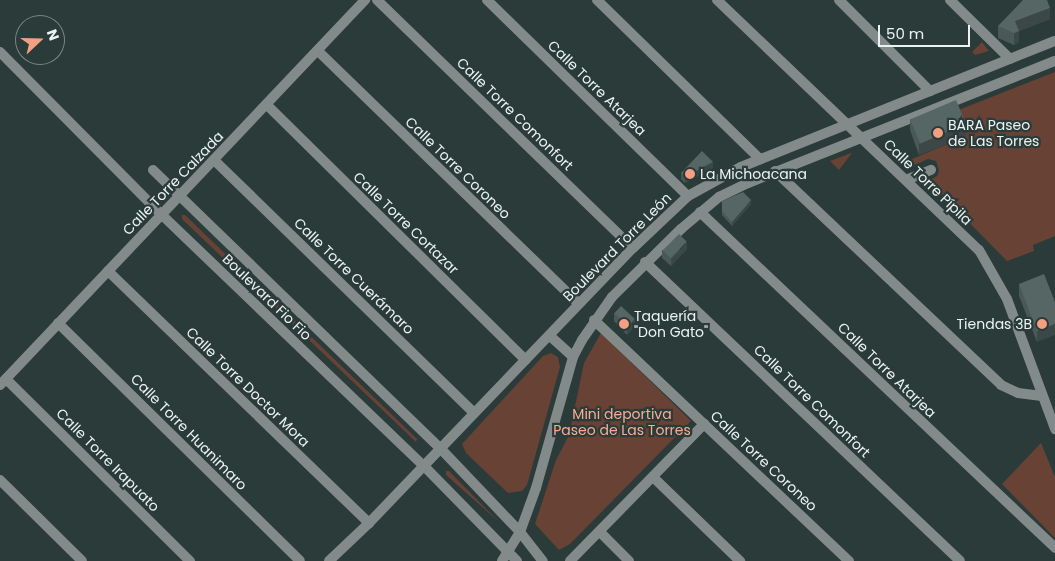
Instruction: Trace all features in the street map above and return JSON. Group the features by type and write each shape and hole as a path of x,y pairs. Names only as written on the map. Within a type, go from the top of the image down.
{"street":[{"name":"Calle Torre Calzada","path":"3,382 365,0"},
{"name":"Calle Torre Comonfort","path":"377,0 633,248"},
{"name":"Calle Torre Atarjea","path":"487,0 688,196"},
{"path":"597,0 760,159"},
{"name":"Calle Torre Pípila","path":"717,0 979,250 992,268 1007,299 1055,429"},
{"path":"839,0 930,91"},
{"path":"950,0 1010,59"},
{"name":"Boulevard Torre León","path":"329,561 370,523 633,248 688,196 706,184 760,159 1055,41"},
{"name":"Calle Torre Coroneo","path":"318,51 579,304"},
{"name":"Boulevard Fio Fio","path":"0,52 162,215 424,466 509,550 516,561"},
{"path":"502,561 520,532 536,488 573,357 594,320 645,262 700,212 719,197 775,172 1055,61"},
{"name":"Calle Torre Cortazar","path":"267,105 526,360"},
{"name":"Calle Torre Cuerámaro","path":"214,160 474,413"},
{"name":"Boulevard Fio Fio","path":"153,170 441,449 520,532 543,561"},
{"path":"906,180 931,170"},
{"path":"775,172 1001,385 1018,393 1042,396"},
{"name":"Calle Torre Atarjea","path":"700,212 1055,548"},
{"name":"Calle Torre Comonfort","path":"645,262 960,561"},
{"name":"Calle Torre Doctor Mora","path":"108,270 370,523"},
{"name":"Calle Torre Coroneo","path":"594,320 849,561"},
{"name":"Calle Torre Huanimaro","path":"58,323 300,561"},
{"path":"550,336 573,357"},
{"name":"Calle Torre Irapuato","path":"3,382 190,561"},
{"path":"570,561 654,478 704,424"},
{"path":"654,478 740,561"},
{"path":"0,480 82,561"},
{"path":"600,532 629,561"}],"green space":[{"path":"982,42 989,51 975,55 972,52"},
{"path":"1055,72 1055,236 1033,245 1034,251 1007,261 928,181 937,176 939,170 936,161 928,159 910,167 905,162 966,136 956,111"},
{"path":"851,153 839,170 830,161"},
{"path":"182,215 185,215 417,439 416,442 182,219"},
{"name":"Mini deportiva Paseo de Las Torres","path":"601,333 691,421 570,544 559,550 535,524 556,460 569,435 584,363"},
{"path":"551,353 558,357 560,367 527,485 522,491 508,493 466,453 462,444 543,356"},
{"path":"1041,443 1055,477 1055,538 1002,484"},
{"path":"446,471 449,471 498,521 446,475"}],"building":[{"path":"1023,0 1047,0 1050,8 1015,21 1019,31 1014,33 998,26"},
{"path":"956,100 966,124 920,143 910,120"},
{"path":"702,151 713,162 685,177 681,173"},
{"path":"743,192 751,200 732,222 722,211 722,201"},
{"path":"679,234 687,242 671,258 663,250"},
{"name":"Tiendas 3B","path":"1044,274 1055,302 1055,324 1037,331 1019,284"},
{"path":"621,306 635,319 628,326 614,313"}],"place":[{"name":"BARA Paseo de Las Torres","path":"938,133"},
{"name":"La Michoacana","path":"690,174"},
{"name":"Taquería \"Don Gato\"","path":"624,324"},
{"name":"Tiendas 3B","path":"1042,324"}]}
